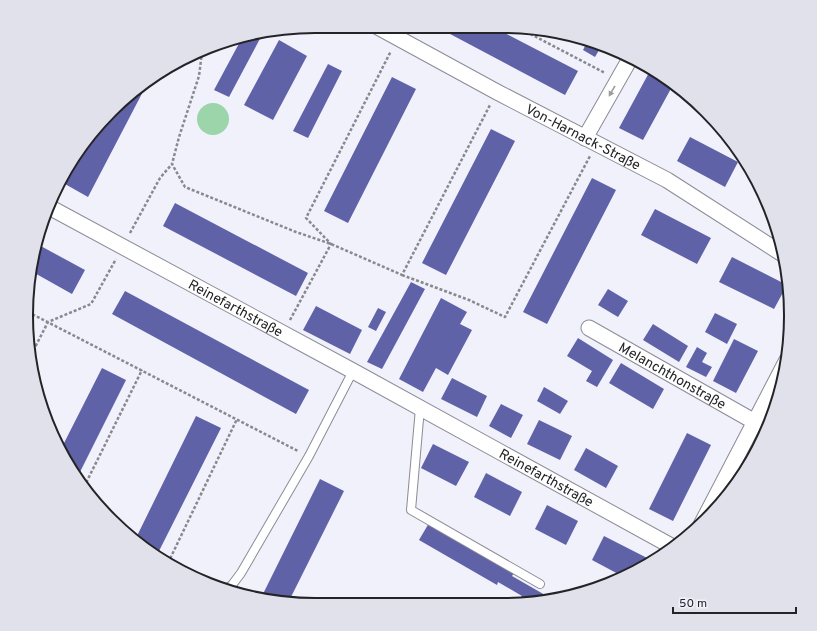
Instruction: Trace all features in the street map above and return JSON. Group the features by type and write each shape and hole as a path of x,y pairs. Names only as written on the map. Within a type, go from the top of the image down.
{"street":[{"name":"Von-Harnack-Straße","path":"391,33 497,92 667,180 776,250"},
{"path":"591,141 618,80 628,63"},
{"name":"Reinefarthstraße","path":"54,210 667,544"},
{"name":"Melanchthonstraße","path":"590,328 755,422"},
{"path":"712,504 776,381"}],"lane":[{"path":"233,585 309,456 353,372"},
{"path":"420,408 411,510 540,584"}],"path":[{"path":"331,244 306,218 389,54 386,33"},
{"path":"532,35 618,80"},
{"path":"35,348 48,322 91,304 160,178 172,164 179,137 199,76 201,57"},
{"path":"402,275 497,92"},
{"path":"172,164 185,187 296,232 331,244 402,275 469,300 505,317 591,141"},
{"path":"283,334 331,244"},
{"path":"33,315 309,456"},
{"path":"87,481 142,370"},
{"path":"171,558 237,419"}],"green space":[{"path":"213,103 219,104 226,110 229,119 228,125 222,132 213,135 207,134 200,128 197,119 198,113 204,106"}],"building":[{"path":"448,33 505,33 578,71 565,95"},
{"path":"260,38 229,97 214,90 239,44"},
{"path":"279,40 307,56 273,120 244,105"},
{"path":"585,46 599,51 595,57 583,50"},
{"path":"328,64 342,71 308,138 293,131"},
{"path":"648,74 671,89 643,140 619,128"},
{"path":"392,77 416,89 348,223 324,211"},
{"path":"143,92 88,197 66,184 91,144 103,129 129,103"},
{"path":"491,129 515,141 446,275 422,263"},
{"path":"690,137 738,162 725,187 677,161"},
{"path":"592,178 616,190 547,324 523,312"},
{"path":"175,203 308,273 296,296 163,226"},
{"path":"655,209 711,238 697,264 641,235"},
{"path":"42,247 85,270 72,294 36,274"},
{"path":"732,257 782,283 783,293 774,309 719,282"},
{"path":"411,282 425,289 382,369 367,362"},
{"path":"608,289 628,301 618,317 598,305"},
{"path":"125,291 309,390 296,414 112,314"},
{"path":"441,298 467,312 460,324 472,330 448,375 436,368 423,392 399,379"},
{"path":"316,306 362,330 350,354 303,330"},
{"path":"378,308 386,312 376,331 368,327"},
{"path":"715,313 737,324 727,344 705,332"},
{"path":"653,324 688,346 679,362 643,340"},
{"path":"578,338 613,360 597,387 586,381 592,371 567,356"},
{"path":"734,339 758,351 736,393 713,381"},
{"path":"697,347 707,353 702,362 712,367 706,377 686,367"},
{"path":"621,363 664,389 653,409 609,383"},
{"path":"102,368 126,380 80,471 64,443"},
{"path":"452,378 487,396 477,417 441,399"},
{"path":"544,387 568,401 560,414 537,401"},
{"path":"501,404 523,415 511,438 489,426"},
{"path":"196,416 221,428 159,550 138,535"},
{"path":"539,420 572,436 560,460 527,444"},
{"path":"687,433 711,445 673,521 649,509"},
{"path":"433,444 469,462 456,486 421,468"},
{"path":"586,448 618,466 606,488 574,470"},
{"path":"486,473 522,492 510,516 474,497"},
{"path":"320,479 344,491 291,597 263,594"},
{"path":"547,505 578,521 566,545 535,529"},
{"path":"429,523 514,573 512,576 545,595 521,597 498,582 497,585 419,540"},
{"path":"604,536 646,558 617,573 592,560"}]}
